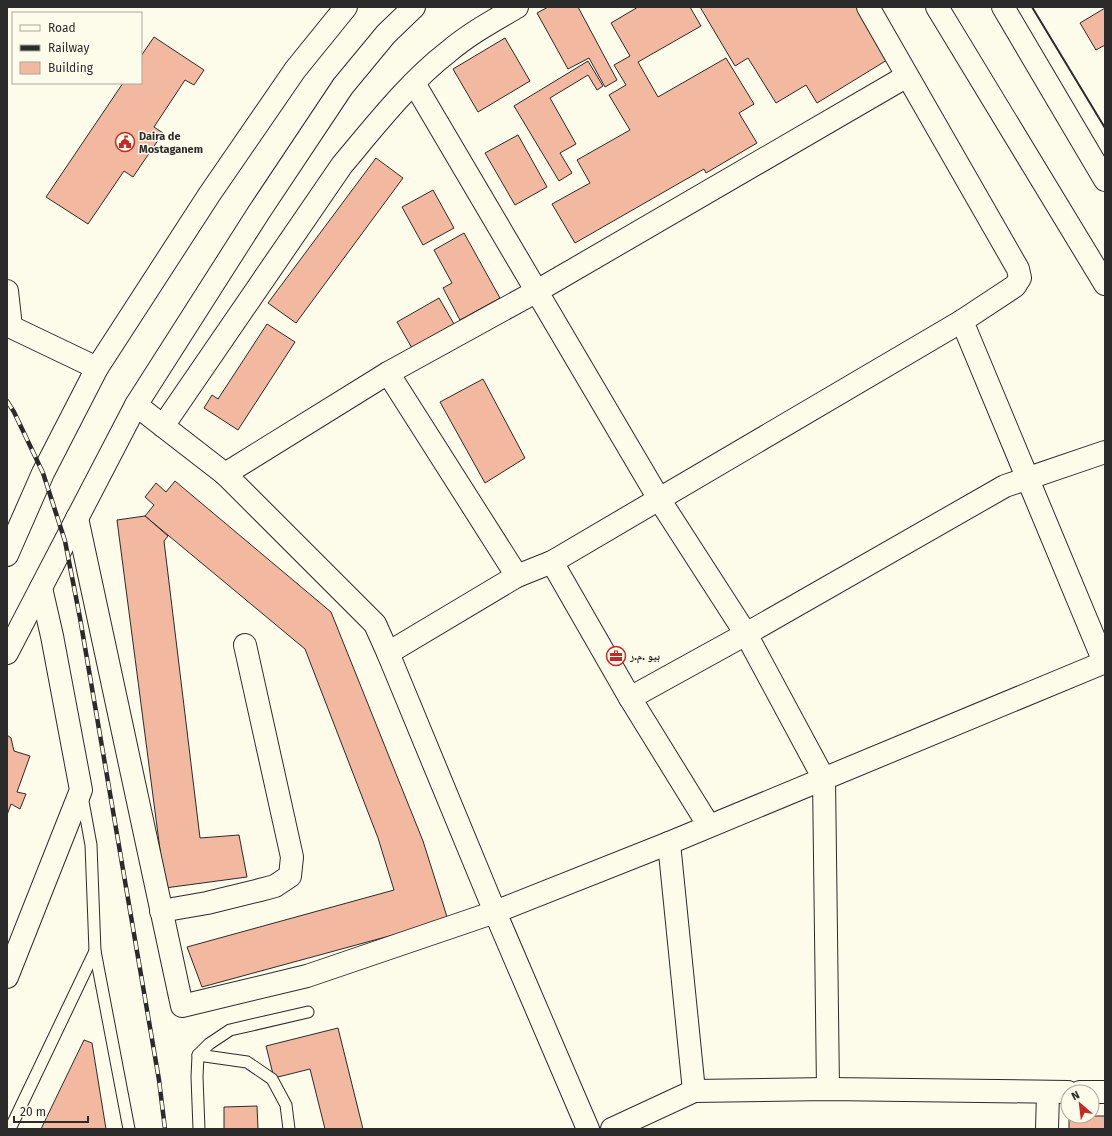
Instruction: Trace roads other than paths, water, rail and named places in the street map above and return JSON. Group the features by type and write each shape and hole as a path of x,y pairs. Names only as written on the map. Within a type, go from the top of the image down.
{"street":[{"path":"7,555 43,473 97,368 209,195 295,70 346,7"},
{"path":"7,653 136,405 255,219 343,86 386,34 414,7"},
{"path":"163,426 342,165 414,83 447,52 474,32 517,7"},
{"path":"388,653 517,576 552,562 962,321 1016,286 1020,278 1018,269 868,7"},
{"path":"937,7 1105,284"},
{"path":"1003,7 1105,180"},
{"path":"224,474 388,373 537,291 907,76"},
{"path":"414,83 658,499 746,634 824,779 828,1089"},
{"path":"7,291 9,326 97,368"},
{"path":"77,518 182,1006 307,976 494,912 668,843 1105,662 962,321"},
{"path":"388,373 517,576"},
{"path":"136,405 224,474 375,624 494,912 588,1129"},
{"path":"630,698 746,634 1005,486 1105,452"},
{"path":"552,562 630,698 709,826"},
{"path":"7,977 81,790 52,636 41,588"},
{"path":"161,911 207,903 275,886 290,876 292,857 245,645"},
{"path":"668,843 694,1091"},
{"path":"612,1129 694,1091 828,1089 1058,1092 1047,1129"}],"lane":[{"path":"81,790 91,845 95,951 129,1129"},
{"path":"10,1129 95,951"},
{"path":"199,1129 197,1077 198,1055 209,1044 230,1030 308,1012"},
{"path":"198,1055 247,1062 272,1079 286,1104 289,1129"}],"railway":[{"path":"7,401 14,412 43,473 65,541 80,618 159,1080 165,1129"}],"place":[{"name":"Daira de Mostaganem","path":"125,142"},
{"name":"بيو .م.ر","path":"616,656"}]}
